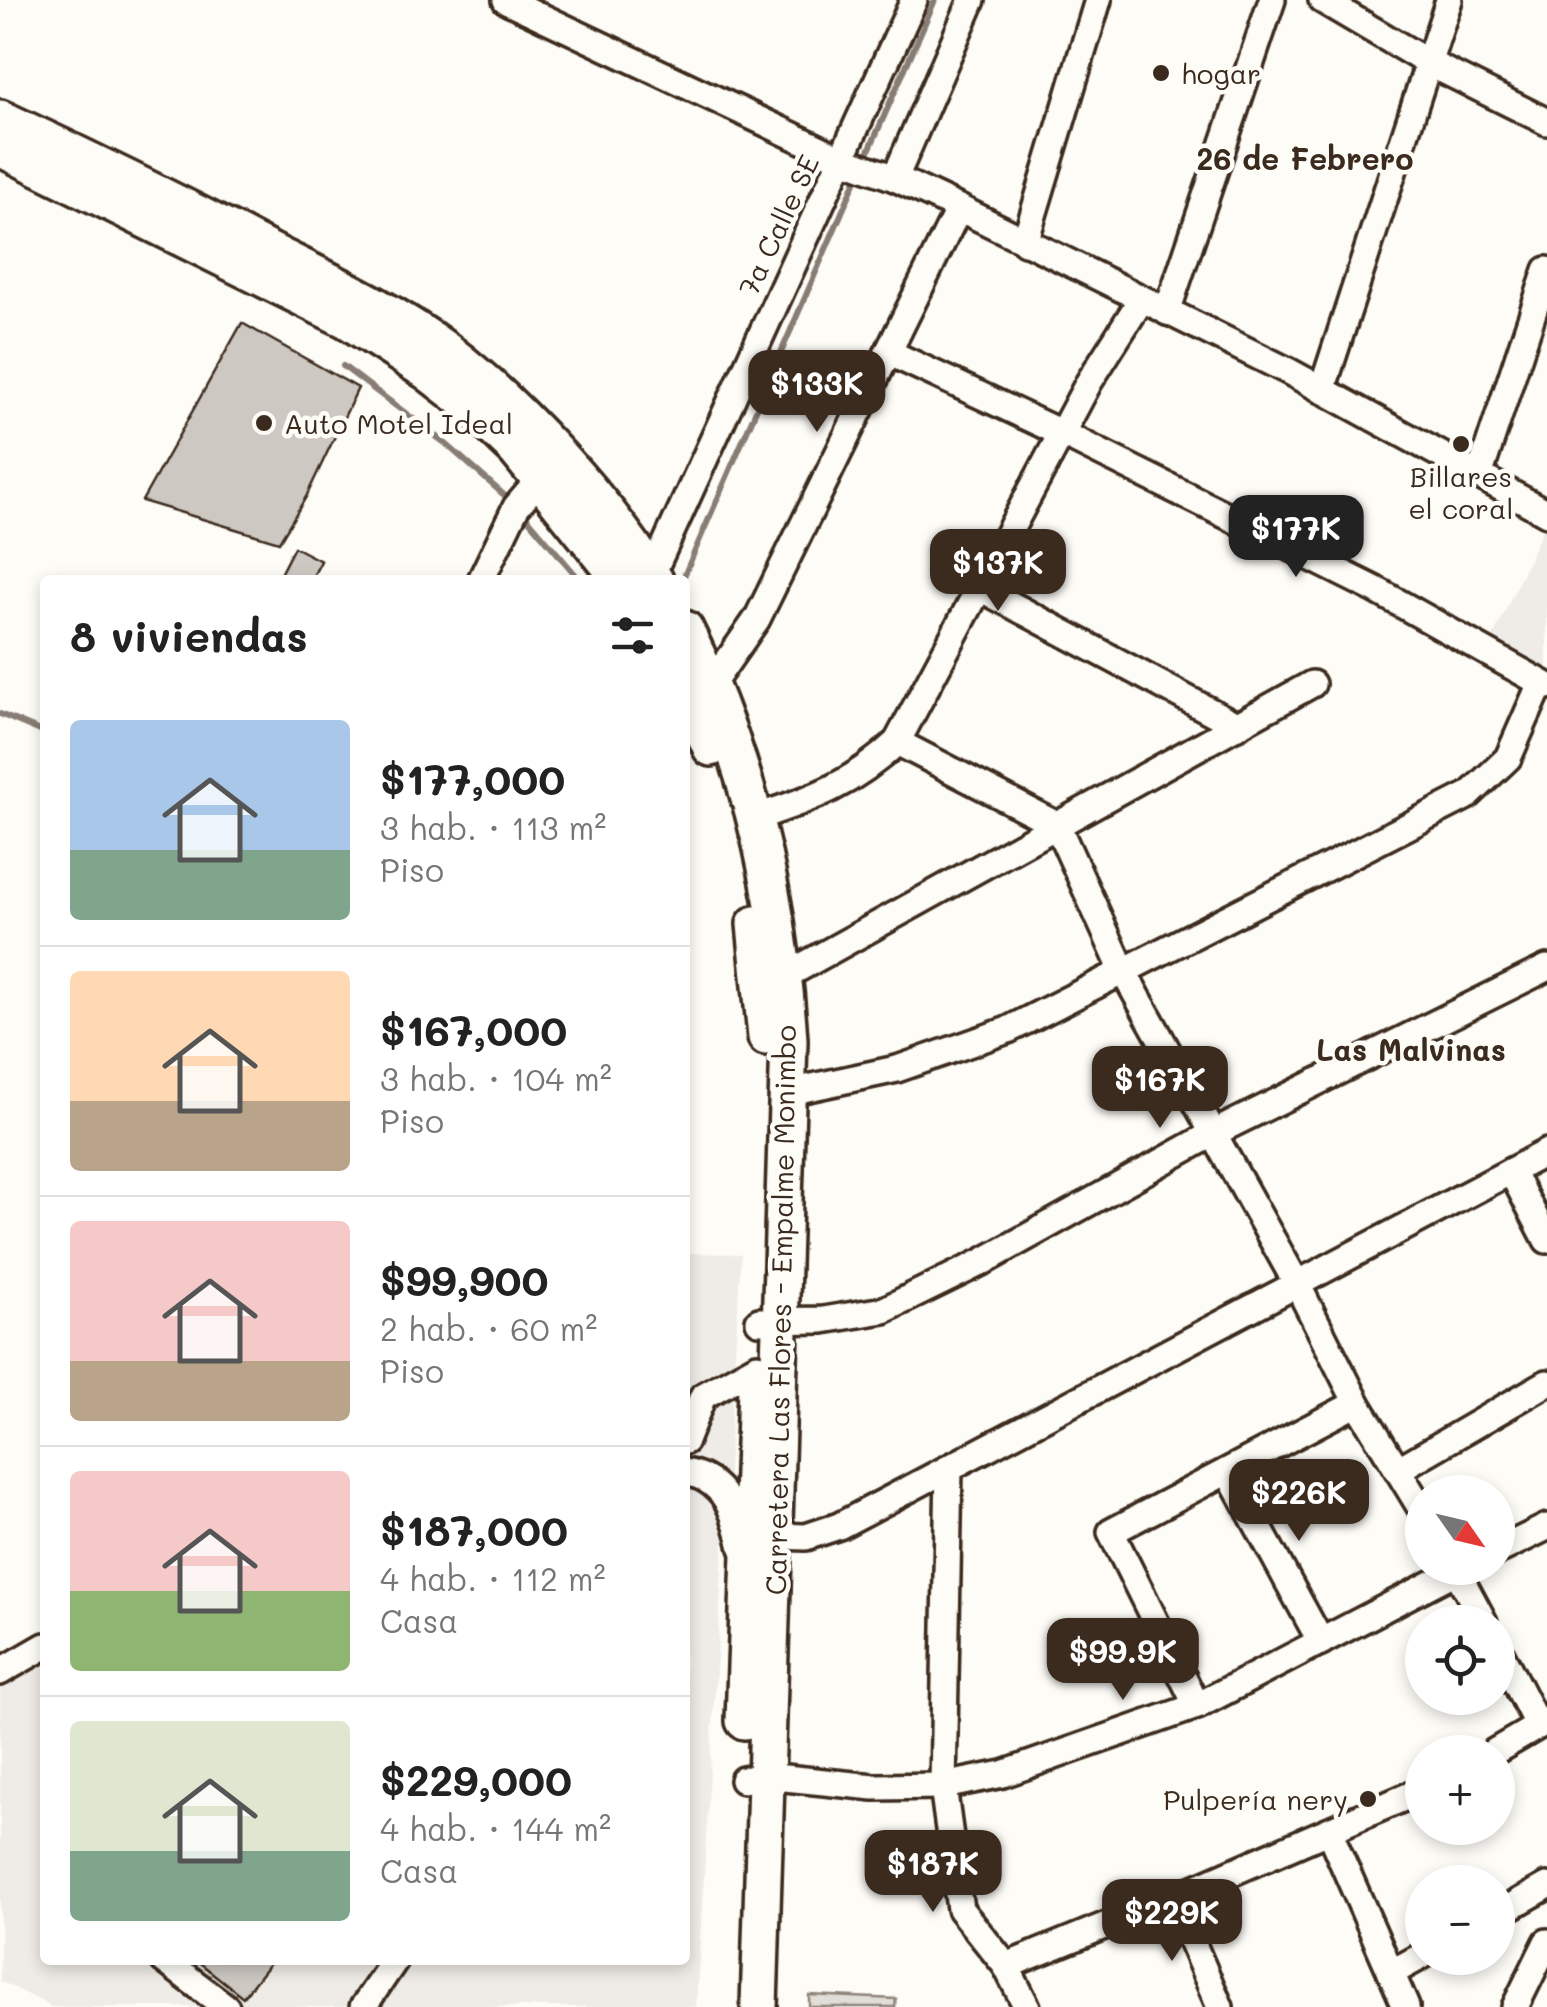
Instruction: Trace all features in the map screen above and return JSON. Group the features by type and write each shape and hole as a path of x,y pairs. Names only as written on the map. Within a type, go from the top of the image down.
{"highway":[{"path":"0,118 153,190 340,286 445,350 511,409 576,476 641,575"},
{"path":"0,148 347,320 466,402 640,575"},
{"name":"Carretera Las Flores - Empalme Monimbo","path":"690,652 741,852 755,925 769,1056 775,1536 736,2007"},
{"name":"Carretera Las Flores - Empalme Monimbo","path":"698,688 742,764 756,816 785,976 789,1092 770,1322 757,1366 747,1568 759,2007"}],"street":[{"path":"506,0 845,160 959,208 1322,390 1547,512"},
{"name":"7a Calle SE","path":"644,575 845,160 914,0"},
{"path":"886,175 972,0"},
{"path":"1024,242 1098,0"},
{"path":"1166,312 1272,0"},
{"path":"1322,0 1427,62 1547,122"},
{"path":"1322,390 1449,0"},
{"path":"698,688 757,620 959,208"},
{"path":"1478,476 1547,270"},
{"path":"756,816 805,801 865,771 897,742 1089,382 1141,300"},
{"path":"789,1092 897,1069 1008,1030 1470,794 1508,758 1544,685 1376,590 1064,434 888,352"},
{"path":"483,575 516,506 540,478"},
{"path":"980,588 1238,726"},
{"path":"785,976 1312,684"},
{"path":"897,742 1057,825 1122,970 1297,1284 1357,1403 1405,1480"},
{"path":"770,1322 823,1320 884,1310 984,1261 1214,1133 1547,968"},
{"path":"775,1536 806,1537 839,1526 1547,1152"},
{"path":"1511,1171 1547,1240"},
{"path":"694,1389 757,1366"},
{"path":"1399,1469 1547,1383"},
{"path":"1197,1706 1111,1532 1357,1403"},
{"path":"949,1468 943,1786 960,1909 1006,1966 1027,2007"},
{"path":"1228,1471 1321,1642"},
{"path":"690,1473 704,1475 729,1501 747,1568"},
{"path":"1515,1543 1547,1528"},
{"path":"754,1778 874,1787 943,1786 1003,1774 1197,1706 1427,1585"},
{"path":"0,1672 40,1649"},
{"path":"1515,1677 1542,1723 1515,1739"},
{"path":"1006,1966 1405,1797"},
{"path":"1329,1831 1406,2007"},
{"path":"1515,1904 1547,1886"},
{"path":"1173,1898 1220,2007"},
{"path":"1516,2007 1547,1942"},
{"path":"171,1965 226,2007"},
{"path":"362,2007 391,1965"},
{"path":"1392,1973 1405,1966"}],"shaded area":[{"path":"1547,520 1547,686 1486,652"},
{"path":"690,1253 741,1254 696,2007 52,2007 0,1981 0,1688 40,1665 40,1965 690,1965"},
{"path":"809,1995 896,1999 895,2007 809,2007"}],"building":[{"name":"Auto Motel Ideal","path":"242,323 358,388 306,497 279,542 142,501"},
{"path":"294,547 321,561 314,575 280,575"},
{"path":"202,1965 268,1965 243,1997"}],"waterway":[{"path":"864,162 935,0"},
{"path":"684,575 859,173"},
{"path":"343,366 445,443 504,495"},
{"path":"524,514 576,575"},
{"path":"0,714 40,731"}],"place":[{"name":"hogar","path":"1161,73"},
{"name":"Auto Motel Ideal","path":"264,423"},
{"name":"Billares el coral","path":"1461,444"},
{"name":"Pulpería nery","path":"1368,1799"}],"district":[{"name":"26 de Febrero","path":"1305,158"},
{"name":"Las Malvinas","path":"1411,1049"}]}
